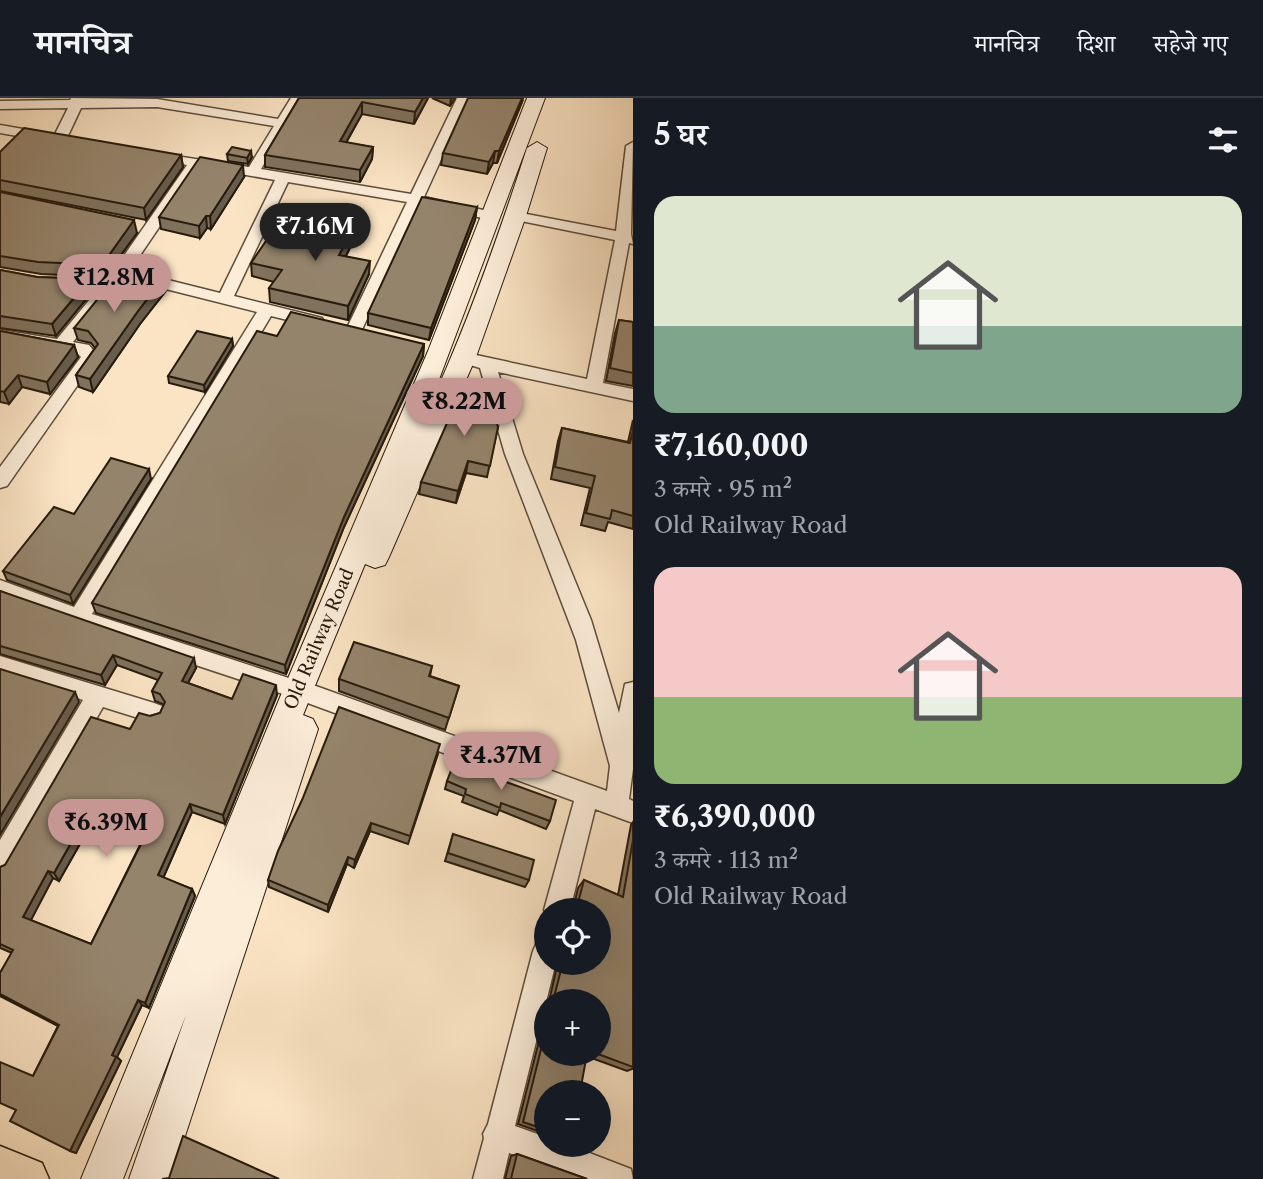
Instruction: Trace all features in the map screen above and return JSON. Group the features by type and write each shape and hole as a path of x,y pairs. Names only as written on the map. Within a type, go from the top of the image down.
{"main road":[{"name":"Old Railway Road","path":"504,216 536,98"},
{"name":"Old Railway Road","path":"102,1179 305,692 455,355 504,216 553,98"},
{"name":"Old Railway Road","path":"150,1179 305,692"},
{"path":"0,1170 26,1179"}],"street":[{"path":"252,173 297,98"},
{"path":"108,280 225,299 347,330 463,98"},
{"path":"0,130 66,141 77,101"},
{"path":"0,104 157,101 281,123"},
{"path":"594,385 628,238 633,146"},
{"path":"141,153 628,238"},
{"path":"61,345 143,226 196,162"},
{"path":"225,299 283,178"},
{"path":"79,618 268,309"},
{"path":"0,481 90,356 83,349 1,337"},
{"path":"455,355 633,395"},
{"path":"0,588 79,618 305,692 624,809 621,764 578,613 514,458 497,408 455,355"},
{"path":"0,665 154,713"},
{"path":"621,764 633,691"},
{"path":"0,863 97,696"},
{"path":"560,898 587,795"},
{"path":"488,1179 497,1134 540,975"},
{"path":"497,1134 621,1179"}],"building":[{"path":"299,98 423,98 415,112 362,102 340,141 373,147 360,170 265,155"},
{"path":"468,98 522,98 499,151 495,151 489,162 443,153"},
{"path":"24,128 181,155 144,208 0,180 0,152"},
{"path":"232,147 251,151 247,158 227,154"},
{"path":"200,157 243,165 210,216 206,216 199,226 159,217"},
{"path":"0,192 134,220 102,265 38,262 0,256"},
{"path":"422,197 477,207 431,328 368,313"},
{"path":"316,217 356,224 339,255 370,261 348,306 269,288 282,270 251,263 272,232 304,239"},
{"path":"122,269 163,279 90,379 76,375 98,344 88,331 74,328"},
{"path":"0,270 37,277 90,279 52,324 0,316"},
{"path":"291,312 424,344 344,517 285,665 92,603 257,331 277,336"},
{"path":"619,320 633,322 633,373 610,368"},
{"path":"0,331 74,345 47,382 18,375 4,392 0,391"},
{"path":"197,331 232,339 204,385 168,376"},
{"path":"484,379 498,427 490,466 468,461 458,491 421,482 466,380"},
{"path":"562,428 630,443 633,431 633,516 612,510 610,519 586,513 595,476 555,467"},
{"path":"111,458 149,469 70,595 3,571 54,507 74,514"},
{"path":"0,591 194,658 182,681 232,699 243,674 276,685 223,815 190,804 158,875 192,889 145,1003 138,1000 112,1055 116,1057 70,1151 10,1121 16,1110 0,1103 0,1062 33,1076 59,1025 0,994 0,973 13,950 0,944 0,867 5,865 91,717 130,729 139,713 150,716 160,713 165,702 160,694 152,691 162,673 113,655 101,675 0,646","holes":["89,811 147,832 91,944 23,917 48,871 54,873"]},
{"path":"354,642 432,666 429,676 459,686 449,718 339,679"},
{"path":"0,669 75,692 0,817"},
{"path":"339,707 440,744 410,836 371,823 355,860 348,857 328,905 268,880"},
{"path":"454,763 556,800 550,821 501,803 500,808 465,794 466,789 447,781"},
{"path":"453,834 534,860 529,880 448,853"},
{"path":"633,840 633,1067 611,1059 611,989 556,989 560,975 611,975 611,898 579,898 584,880 623,897"},
{"path":"537,1066 585,1066 582,1080 534,1080 534,1126 523,1122"},
{"path":"183,1136 279,1179 162,1179 169,1178"},
{"path":"517,1154 587,1179 511,1179"}]}
